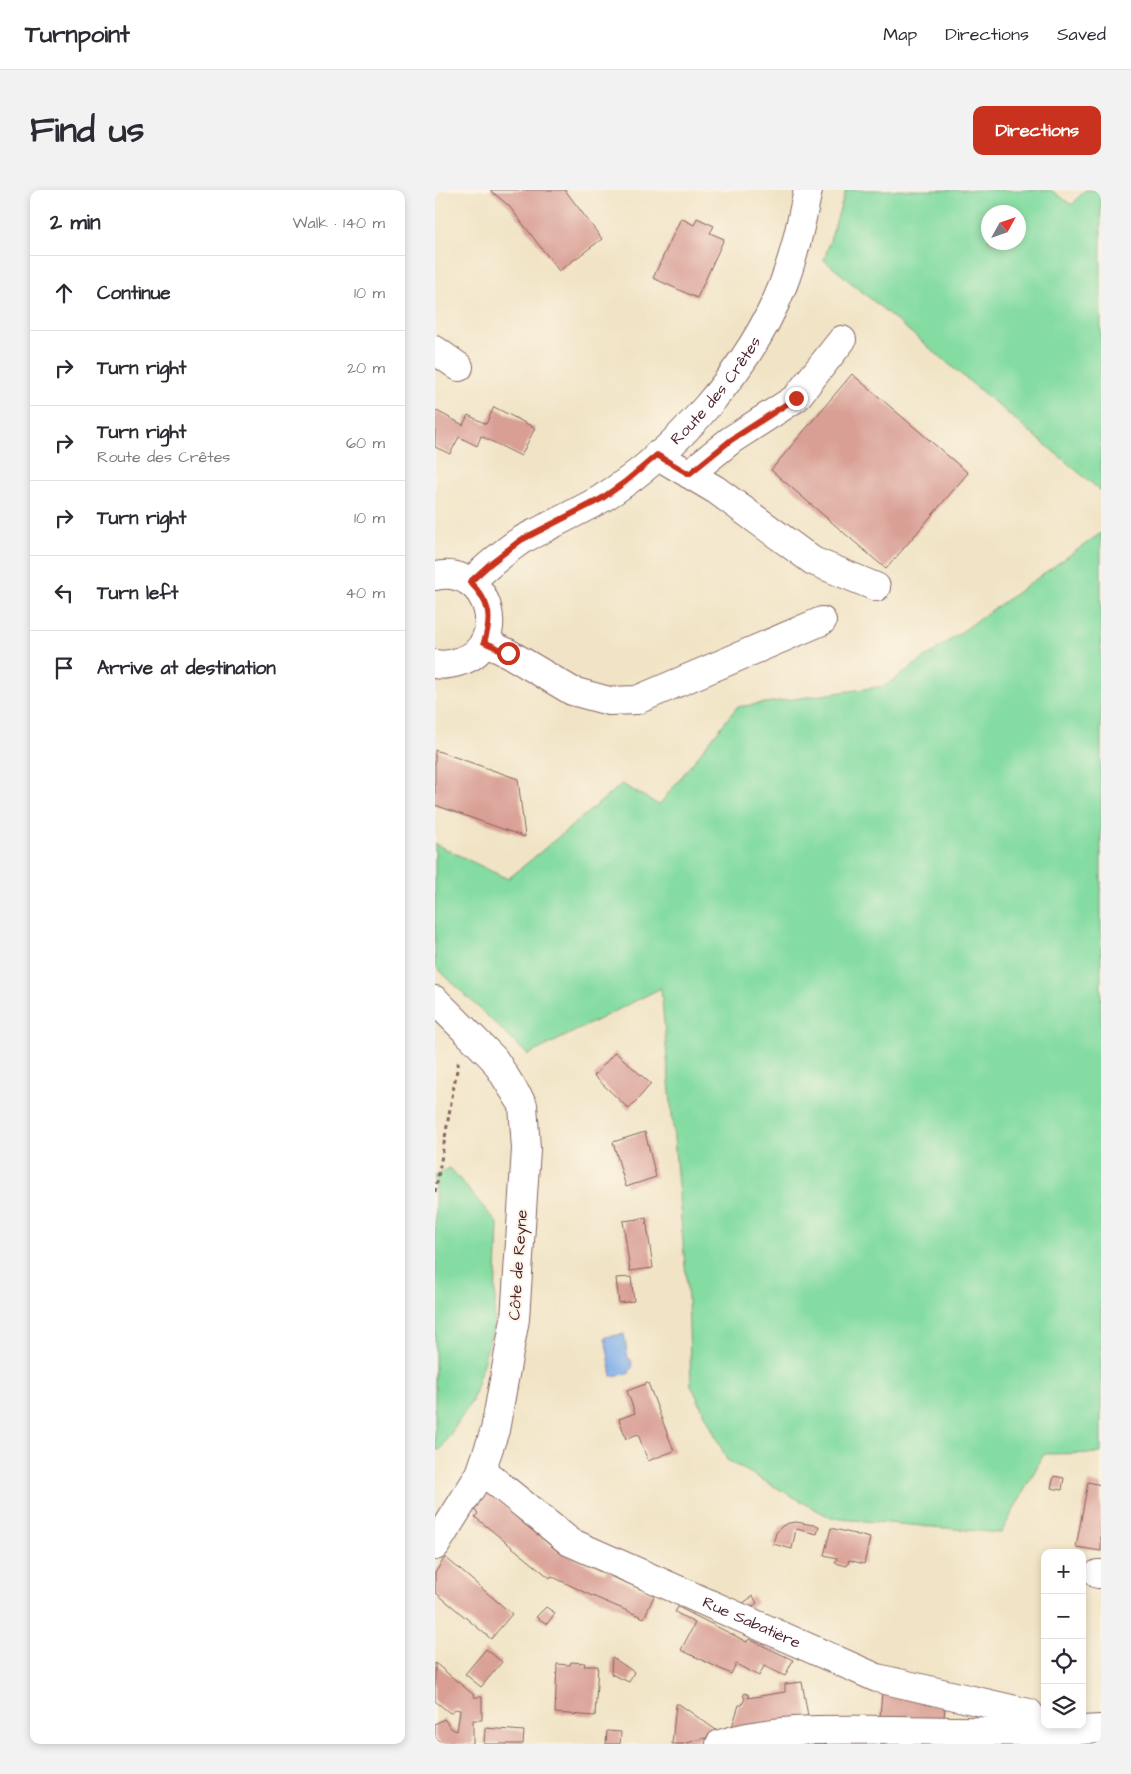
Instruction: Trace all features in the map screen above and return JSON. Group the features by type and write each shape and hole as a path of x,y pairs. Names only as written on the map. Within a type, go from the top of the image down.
{"street":[{"name":"Route des Crêtes","path":"470,582 521,540 601,499 625,482 686,428 719,394 762,331 783,286 797,246 808,190"},
{"path":"689,474 731,440 796,398 841,340"},
{"path":"435,350 459,368"},
{"path":"657,455 716,490 813,561 876,587"},
{"path":"435,576 443,574 456,576 470,582 481,593 488,607 489,630 484,642 474,654 465,660 451,665 435,664"},
{"path":"484,642 508,653 572,691 609,701 637,700 822,621"},
{"name":"Côte de Reyne","path":"435,1000 494,1059 523,1105 526,1149 515,1319 495,1430 480,1474 435,1546"},
{"name":"Rue Sabatière","path":"480,1474 491,1478 570,1542 877,1678 1029,1713 1036,1731"},
{"path":"720,1744 749,1736 780,1732 1101,1729"}],"path":[{"path":"435,1192 442,1159 449,1106 461,1054 463,1028"}],"green space":[{"path":"846,190 1051,190 1072,205 1085,190 1101,190 1101,491 824,260"},
{"path":"1101,533 1101,1453 1044,1454 1001,1533 831,1518 727,1460 691,1385 688,1300 661,988 528,1055 435,966 435,844 508,879 622,784 659,805 737,707 885,686"},
{"path":"450,1168 498,1224 494,1325 472,1401 440,1450 435,1449 435,1175"}],"water":[{"path":"624,1334 628,1358 631,1360 633,1367 629,1371 630,1373 612,1376 605,1337"}],"building":[{"path":"490,190 565,190 602,239 559,271 509,206"},
{"path":"681,218 694,225 697,218 714,226 710,233 724,239 697,298 653,278"},
{"path":"852,374 968,473 886,569 771,470"},
{"path":"494,407 535,428 521,456 481,436 477,446 459,437 450,454 435,447 435,410 463,425 468,415 486,424"},
{"path":"435,750 518,779 525,837 435,805"},
{"path":"615,1052 651,1084 629,1109 594,1076"},
{"path":"645,1132 656,1177 626,1187 613,1142"},
{"path":"646,1218 653,1268 630,1271 623,1221"},
{"path":"631,1277 634,1301 619,1303 616,1278"},
{"path":"648,1383 674,1451 648,1461 638,1434 626,1439 619,1419 635,1413 627,1391"},
{"path":"1054,1476 1064,1478 1062,1490 1051,1488"},
{"path":"1088,1482 1101,1485 1101,1551 1076,1547"},
{"path":"483,1489 511,1512 513,1508 519,1513 516,1517 561,1554 562,1552 605,1574 607,1570 614,1573 612,1577 655,1594 644,1618 551,1576 550,1578 475,1517 478,1513 470,1506"},
{"path":"796,1522 819,1526 817,1534 796,1529 792,1549 773,1544 776,1533 782,1526"},
{"path":"831,1528 870,1538 864,1564 849,1560 847,1566 835,1563 837,1558 824,1555"},
{"path":"445,1557 512,1614 491,1639 435,1592 435,1573"},
{"path":"753,1596 757,1603 748,1610 739,1606"},
{"path":"546,1607 555,1613 547,1624 536,1617"},
{"path":"678,1607 747,1642 749,1639 793,1660 785,1676 764,1666 759,1676 736,1664 731,1674 681,1650 695,1623 675,1612"},
{"path":"486,1649 502,1662 481,1687 465,1674"},
{"path":"612,1657 634,1672 629,1682 611,1674"},
{"path":"571,1662 585,1663 584,1666 598,1666 595,1716 555,1713 557,1664 570,1665"},
{"path":"435,1663 474,1695 474,1697 482,1697 482,1720 473,1720 473,1744 441,1744 435,1737 435,1724 444,1719 452,1729 457,1731 460,1710 455,1709 450,1713 435,1701"},
{"path":"802,1682 808,1716 734,1728 730,1733 739,1705 742,1705 745,1698 743,1696 745,1693 749,1695 748,1698 785,1692 785,1684"},
{"path":"882,1692 925,1702 925,1704 945,1707 944,1718 880,1717"},
{"path":"676,1704 679,1704 720,1734 683,1744 672,1744"},
{"path":"485,1728 524,1731 523,1744 484,1744"},
{"path":"607,1731 621,1732 620,1744 606,1744"}],"route":[{"path":"508,653 484,642 489,630 488,607 481,593 470,582 491,563 521,540 601,499 657,455 689,474 731,440 796,398"}]}
